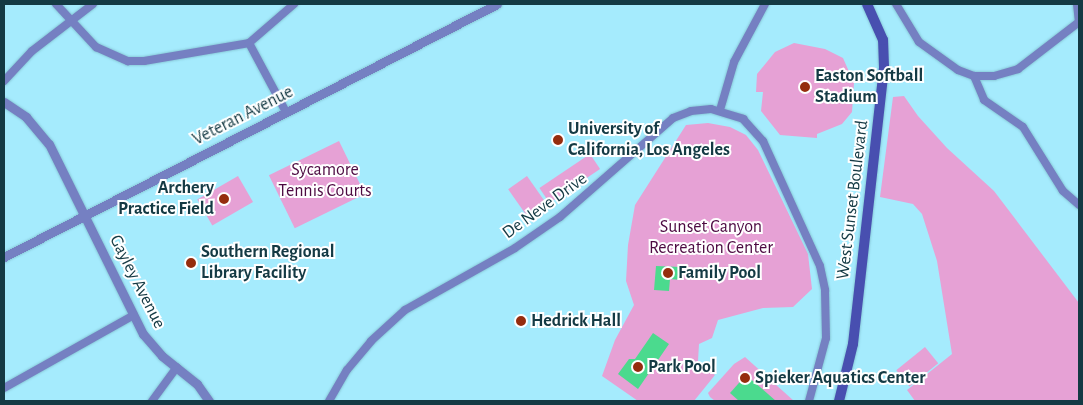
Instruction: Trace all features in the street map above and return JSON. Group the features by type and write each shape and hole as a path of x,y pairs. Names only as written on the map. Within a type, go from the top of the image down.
{"main road":[{"name":"West Sunset Boulevard","path":"839,401 853,344 884,67 882,40 867,4"}],"street":[{"path":"56,4 96,48 128,61 144,61 249,43 294,4"},
{"path":"4,81 32,51 93,4"},
{"name":"Veteran Avenue","path":"4,257 497,4"},
{"path":"720,110 734,62 765,4"},
{"path":"896,4 920,42 958,70 974,76 994,76 1018,69 1079,22 1077,4"},
{"path":"249,43 286,112"},
{"path":"974,76 984,100 1022,128 1063,192 1079,205"},
{"name":"Gayley Avenue","path":"4,102 26,117 49,144 134,315 153,348 197,384 209,401"},
{"name":"De Neve Drive","path":"329,401 347,370 371,341 405,310 515,248 560,217 596,190 662,128 691,111 720,110 743,119 763,141 820,266 825,290 826,338 809,401"},
{"path":"4,388 134,315"},
{"path":"152,401 177,367"}],"green space":[{"name":"Easton Softball Stadium","path":"794,43 825,49 843,58 854,83 852,112 842,124 817,134 817,138 780,135 761,111 763,92 756,92 757,74 775,52"},
{"path":"904,96 918,116 947,148 994,191 1079,303 1079,401 915,401 907,390 952,354 937,261 922,214 913,204 880,197 893,97"},
{"name":"Sunset Canyon Recreation Center","path":"708,123 730,127 746,135 758,150 808,254 812,289 793,307 763,308 718,320 712,338 699,344 698,361 715,375 694,401 638,401 602,376 615,340 634,305 626,281 628,245 635,205 686,125"},
{"name":"Sycamore Tennis Courts","path":"339,141 365,194 295,228 269,175"},
{"path":"590,154 600,169 549,203 539,188"},
{"name":"Archery Practice Field","path":"238,176 253,202 212,225 197,200"},
{"path":"527,176 546,203 527,216 508,189"},
{"path":"925,347 938,363 909,387 896,370"},
{"name":"Spieker Aquatics Center","path":"745,357 794,401 715,401 710,397 708,393 734,364"}],"shaded area":[{"name":"Family Pool","path":"656,266 681,267 681,280 670,279 669,291 654,290"},
{"name":"Park Pool","path":"653,333 669,344 638,389 618,374 629,359 635,359"},
{"path":"746,375 776,401 739,401 730,393"}],"place":[{"name":"Easton Softball Stadium","path":"805,87"},
{"name":"University of California, Los Angeles","path":"558,140"},
{"name":"Archery Practice Field","path":"224,199"},
{"name":"Southern Regional Library Facility","path":"191,263"},
{"name":"Family Pool","path":"668,273"},
{"name":"Hedrick Hall","path":"521,321"},
{"name":"Park Pool","path":"638,367"},
{"name":"Spieker Aquatics Center","path":"745,378"}]}
